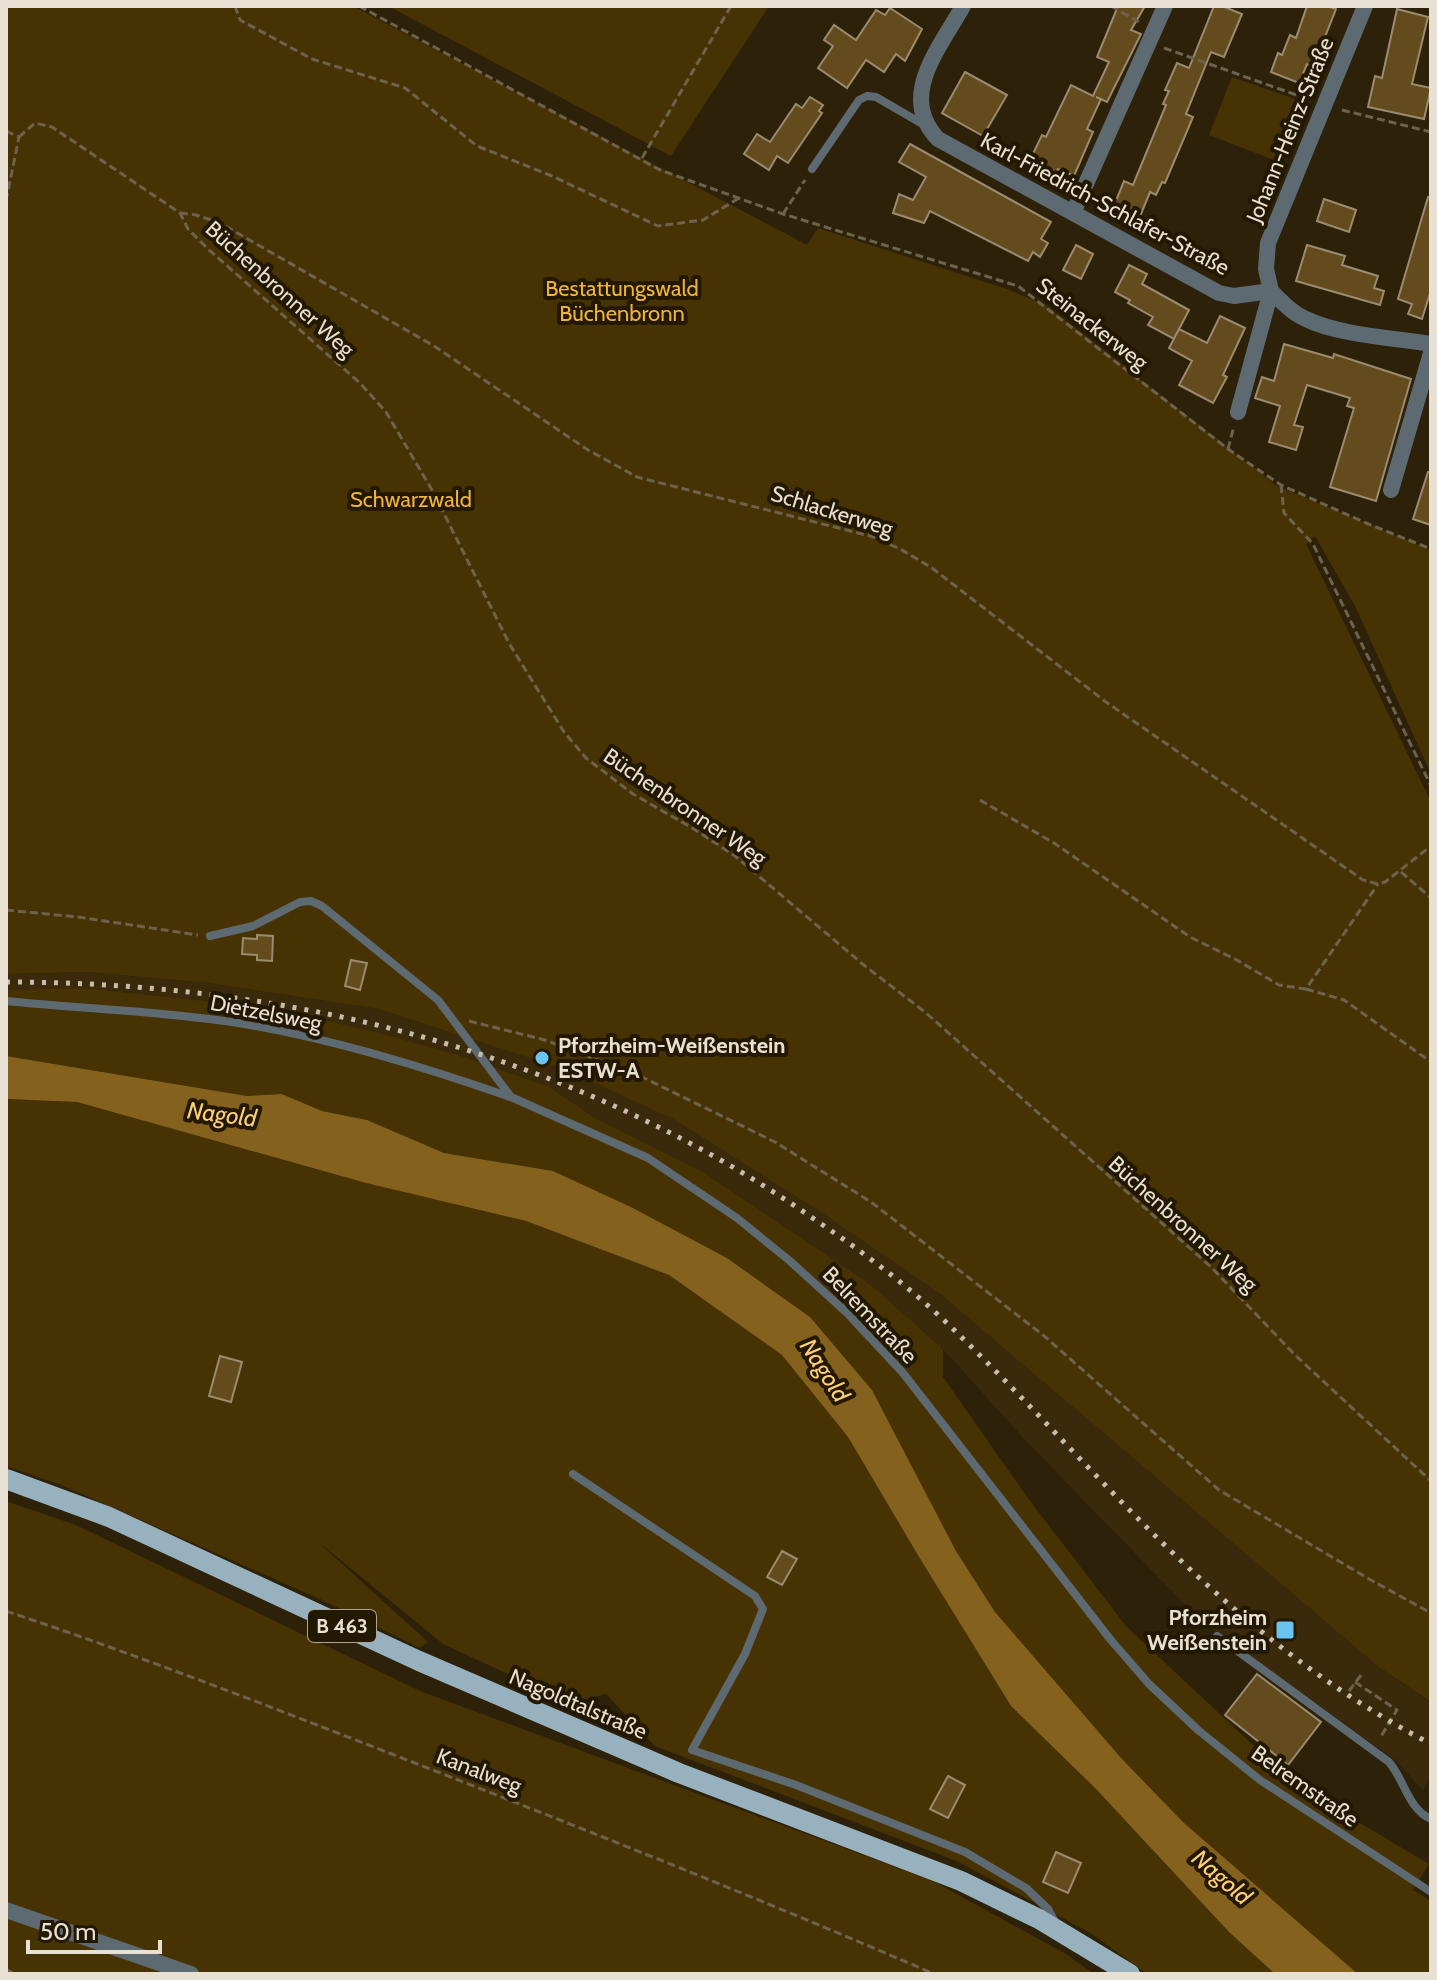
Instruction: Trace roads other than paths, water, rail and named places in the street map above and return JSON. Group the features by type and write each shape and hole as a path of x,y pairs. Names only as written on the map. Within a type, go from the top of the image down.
{"main road":[{"name":"Nagoldtalstraße","path":"6,1479 109,1517 419,1661 679,1773 961,1881 1060,1932 1130,1974"}],"street":[{"path":"926,127 919,96 924,78 963,6"},
{"path":"1073,213 1165,6"},
{"name":"Johann-Heinz-Straße","path":"1238,412 1271,291 1266,269 1268,243 1365,6"},
{"name":"Karl-Friedrich-Schlafer-Straße","path":"926,127 938,139 1219,293 1234,296 1271,291"},
{"path":"1271,291 1288,309 1307,320 1333,328 1431,344"},
{"path":"1391,490 1431,353"},
{"path":"6,1910 191,1974"}],"lane":[{"name":"Karl-Friedrich-Schlafer-Straße","path":"812,169 859,100 867,96 876,97 926,127"},
{"name":"Belremstraße","path":"210,936 253,926 300,902 311,901 343,920 438,1000 511,1097 648,1158 737,1218 790,1261 867,1332 903,1373 1149,1684 1198,1730 1260,1780 1431,1892"},
{"name":"Dietzelsweg","path":"6,1001 203,1018 283,1032 430,1070 511,1097"},
{"path":"573,1474 755,1596 763,1609 745,1654 692,1750 796,1785 965,1852 1026,1888 1048,1909 1060,1932"},
{"path":"1217,1636 1389,1762 1400,1774 1405,1791 1424,1816 1431,1819"}],"water":[{"name":"Nagold","path":"6,1056 247,1096 282,1094 322,1111 367,1120 444,1153 553,1171 631,1207 727,1258 810,1317 872,1390 956,1551 995,1612 1122,1759 1184,1823 1358,1974 1275,1974 1229,1932 1096,1789 1011,1706 848,1437 782,1355 669,1275 526,1221 366,1183 77,1102 6,1099"}],"railway":[{"path":"6,982 113,985 220,996 325,1013 429,1039 530,1072 628,1112 723,1161 832,1231 920,1298 1159,1540 1254,1626 1353,1698 1431,1744"}],"place":[{"name":"Pforzheim-Weißenstein ESTW-A","path":"542,1058"},
{"name":"Pforzheim Weißenstein","path":"1285,1630"}],"park label":[{"name":"Bestattungswald Büchenbronn","path":"622,300"},
{"name":"Schwarzwald","path":"411,499"}]}
